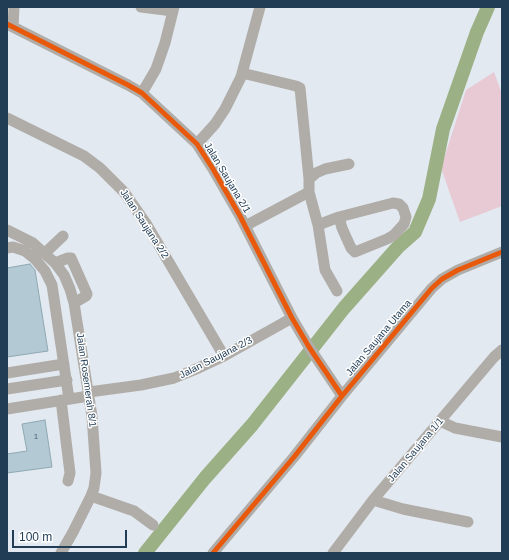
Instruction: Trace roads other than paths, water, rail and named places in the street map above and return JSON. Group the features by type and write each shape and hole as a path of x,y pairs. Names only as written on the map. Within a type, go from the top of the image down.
{"street":[{"path":"10,26 14,7"},
{"path":"141,7 174,9 156,69 142,93"},
{"path":"197,144 215,124 225,109 241,77 260,7"},
{"name":"Jalan Saujana 2/1","path":"10,26 142,93 197,144 245,226 292,318 318,361 342,396"},
{"path":"242,73 300,88 309,192 318,225 324,270 337,291"},
{"name":"Jalan Saujana 2/2","path":"7,118 84,156 100,168 124,192 147,225 224,356"},
{"path":"309,179 316,173 325,169 349,164"},
{"path":"245,226 309,192"},
{"path":"318,225 339,217 393,203 399,204 403,208 406,217 404,224 394,235 355,252 351,248 339,217"},
{"name":"Jalan Rosemerah 8/1","path":"7,230 33,243 55,263 64,275 74,304 92,416 96,473 94,488 91,496 61,553"},
{"path":"45,253 63,236"},
{"path":"7,248 13,247 25,251 35,259 45,271 52,285 67,380 65,400 70,473 68,481"},
{"name":"Jalan Saujana Utama","path":"213,553 294,457 342,396 423,299 442,279 458,270 502,252"},
{"path":"55,263 71,258 87,294 74,304"},
{"name":"Jalan Saujana 2/3","path":"7,409 65,400 89,394 171,379 224,356 292,318"},
{"name":"Jalan Saujana 1/1","path":"333,553 373,500 494,357 502,350"},
{"path":"7,373 64,364"},
{"path":"7,389 67,380"},
{"path":"440,421 455,428 502,437"},
{"path":"91,496 134,512 153,525"},
{"path":"373,500 468,522"}],"waterway":[{"path":"145,553 205,478 252,425 344,308 398,247 415,232 429,199 443,129 477,32 488,7"}]}
